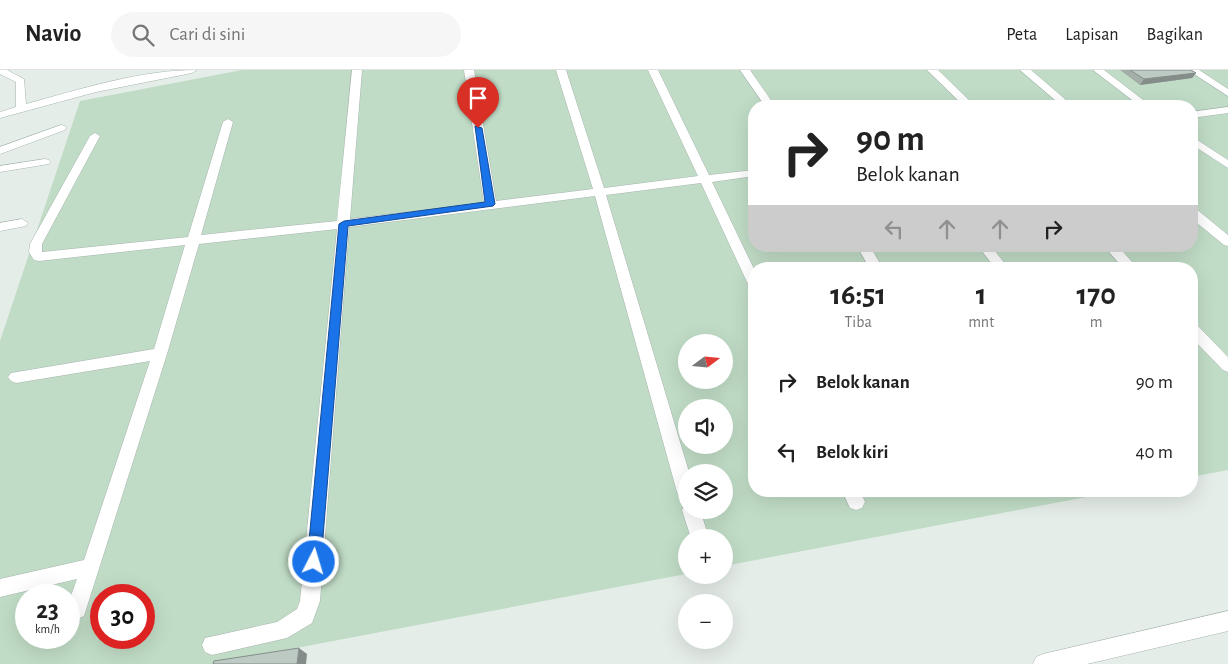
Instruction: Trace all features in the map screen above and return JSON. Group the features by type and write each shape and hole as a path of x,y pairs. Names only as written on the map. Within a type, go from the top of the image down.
{"street":[{"path":"0,70 21,81 20,109"},
{"path":"0,115 79,92 155,73 192,70"},
{"path":"212,645 280,630 305,616 310,601 358,70"},
{"path":"469,70 490,204"},
{"path":"561,70 678,465"},
{"path":"653,70 748,269"},
{"path":"745,70 766,100"},
{"path":"932,70 964,100"},
{"path":"1025,70 1061,100"},
{"path":"1098,70 1138,100"},
{"path":"1193,70 1228,94"},
{"path":"1198,114 1228,110"},
{"path":"80,600 160,354 228,122"},
{"path":"0,151 61,128"},
{"path":"95,136 36,244 35,252 39,257 344,224 490,204 748,174"},
{"path":"1198,144 1228,165"},
{"path":"0,169 45,162"},
{"path":"1198,217 1228,242"},
{"path":"0,227 22,223"},
{"path":"989,252 997,262"},
{"path":"1116,252 1125,262"},
{"path":"1198,335 1228,366"},
{"path":"16,377 160,354"},
{"path":"0,588 91,567"},
{"path":"1043,664 1228,621"}],"green space":[{"path":"242,70 1228,70 1228,470 1198,476 1198,262 748,262 748,497 1086,497 733,564 733,529 678,529 678,576 212,664 0,664 0,341 80,101"}],"building":[{"path":"1130,70 1191,70 1196,73 1144,79"},
{"path":"299,648 297,664 213,664 214,661"}],"route":[{"path":"314,562 344,224 490,204 478,128"}]}
